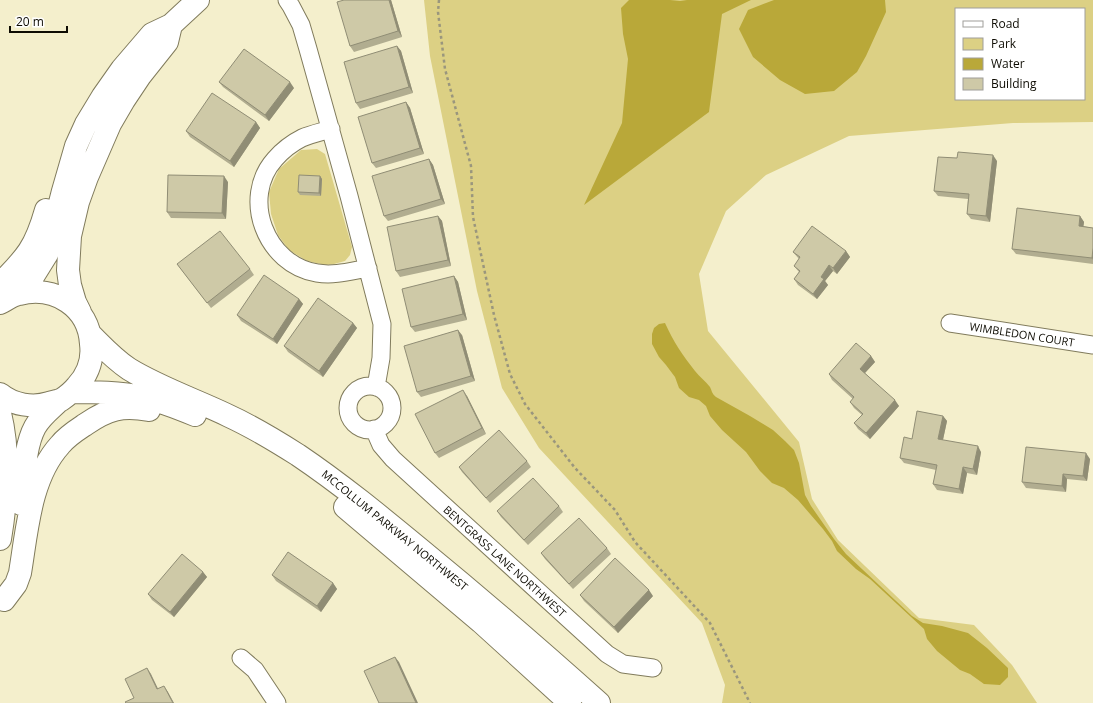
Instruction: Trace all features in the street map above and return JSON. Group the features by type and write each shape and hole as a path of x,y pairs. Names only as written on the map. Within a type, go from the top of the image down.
{"street":[{"path":"4,297 29,283 47,254 76,146 86,124 102,96 122,69 152,34 171,25 198,0"},
{"path":"287,0 301,25 331,129 382,324 381,358 376,387"},
{"path":"2,605 15,551 29,442 42,417 82,380 89,366 92,351 91,335 87,323 74,302 68,270 70,236 78,202 110,124 140,76 167,42 171,25"},
{"path":"331,129 301,138 274,160 266,173 260,190 259,207 262,226 270,242 281,256 298,267 316,273 332,274 368,268"},
{"path":"4,297 30,291 44,292 65,299 80,312"},
{"name":"WIMBLEDON COURT","path":"950,323 1093,345"},
{"name":"MCCOLLUM PARKWAY NORTHWEST","path":"91,335 112,356 147,379 230,416 255,429 315,466 378,514 440,565 599,703"},
{"path":"368,386 376,387 382,390 391,401 392,409 390,416 387,422 374,429 360,427 350,418 348,404 351,397 362,388 368,386"},
{"name":"MCCOLLUM PARKWAY NORTHWEST","path":"0,394 18,403 34,406 43,405 66,396 117,393 143,397 186,412 247,440 324,489 481,622 570,703"},
{"path":"2,605 16,584 20,573 32,502 38,482 51,456 60,444 73,432 107,411 126,407 167,414 186,412"},
{"path":"0,413 4,429 7,474 0,539"},
{"name":"BENTGRASS LANE NORTHWEST","path":"374,429 381,445 392,459 607,654 623,664 653,668"},
{"path":"241,658 255,670 277,703"}],"path":[{"path":"439,0 438,12 445,69 470,166 473,217 494,315 510,374 525,404 575,468 615,510 635,542 710,623 750,703"}],"green space":[{"path":"424,0 1093,0 1093,122 1013,123 849,136 766,175 726,211 699,274 708,331 799,442 812,499 838,540 919,618 974,625 1012,665 1037,703 722,703 725,685 702,623 539,448 502,388 477,291 430,56"},
{"path":"317,149 325,154 352,247 350,255 345,261 326,265 307,261 289,250 278,235 271,214 269,192 279,169 301,150"}],"water":[{"path":"629,0 751,0 722,14 709,112 584,205 622,123 628,59 623,34 621,8"},
{"path":"774,0 885,0 886,12 857,72 834,91 805,94 780,80 753,57 739,29 748,10"},
{"path":"665,323 682,354 710,387 716,397 773,430 794,450 799,463 805,495 811,506 846,554 912,616 923,623 968,633 987,648 1008,668 1008,677 1000,685 984,684 970,674 960,670 937,651 927,639 924,629 837,551 823,529 798,500 784,488 772,483 760,471 746,452 722,430 710,416 706,406 699,400 689,397 679,388 675,377 659,357 652,344 652,334 654,328 659,324"}],"building":[{"path":"344,0 389,0 398,31 350,46 337,2"},
{"path":"397,46 409,87 356,103 344,62"},
{"path":"244,49 290,82 265,115 219,82"},
{"path":"212,93 256,122 230,161 186,131"},
{"path":"406,102 420,148 372,163 358,117"},
{"path":"958,152 993,155 986,216 967,214 969,194 934,191 938,157 957,158"},
{"path":"429,159 441,199 384,216 372,176"},
{"path":"168,175 224,176 222,213 167,212"},
{"path":"299,175 320,176 319,193 298,192"},
{"path":"1017,208 1080,216 1079,226 1093,228 1092,258 1012,249"},
{"path":"438,216 448,260 396,271 387,227"},
{"path":"812,226 846,251 833,268 829,265 821,277 824,279 813,294 794,279 800,271 794,266 800,257 793,252"},
{"path":"220,231 250,269 207,303 177,264"},
{"path":"264,275 299,299 273,339 237,315"},
{"path":"454,276 463,314 411,327 402,289"},
{"path":"318,298 353,323 319,371 284,346"},
{"path":"458,330 471,376 417,392 404,346"},
{"path":"856,343 871,356 860,369 895,400 866,433 854,423 863,414 850,402 854,397 829,374"},
{"path":"463,390 482,428 435,453 415,414"},
{"path":"917,411 943,416 938,439 978,446 973,469 963,467 959,489 933,484 937,465 900,458 904,437 912,439"},
{"path":"499,430 527,461 486,498 459,467"},
{"path":"1026,447 1086,453 1083,476 1063,474 1062,486 1022,482"},
{"path":"533,478 559,506 524,540 497,511"},
{"path":"579,518 607,548 569,584 541,553"},
{"path":"288,552 333,583 317,606 272,575"},
{"path":"182,554 203,572 170,612 148,594"},
{"path":"615,558 649,590 614,627 580,595"},
{"path":"395,657 416,703 379,703 364,671"},
{"path":"147,668 157,689 164,686 173,703 125,702 134,698 125,679"}]}
